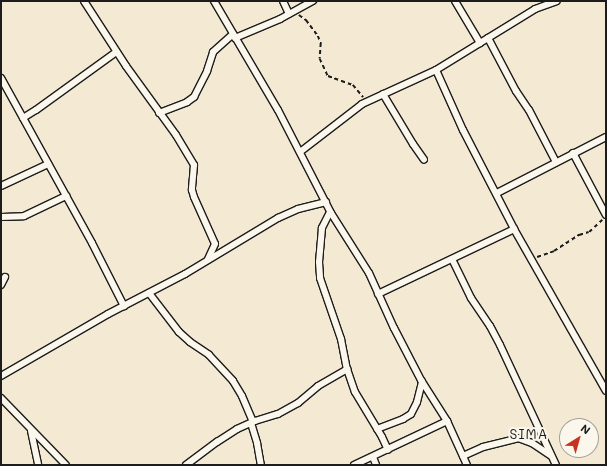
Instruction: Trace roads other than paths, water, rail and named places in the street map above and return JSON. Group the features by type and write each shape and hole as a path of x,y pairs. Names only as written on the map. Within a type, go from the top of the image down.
{"street":[{"path":"84,1 116,52 176,135 194,165 192,190 215,244 207,261"},
{"path":"214,1 278,110 330,212 368,273 422,382 446,421 467,465"},
{"path":"283,1 291,13"},
{"path":"159,113 187,102 194,97 207,71 213,52 234,36 260,28 312,1"},
{"path":"455,1 480,43"},
{"path":"300,152 367,102 436,70 535,9 557,1"},
{"path":"488,38 516,90 529,110 556,162"},
{"path":"23,118 116,52"},
{"path":"436,70 463,130 497,193 514,229 606,391"},
{"path":"1,78 124,306"},
{"path":"383,94 424,160"},
{"path":"497,193 606,136"},
{"path":"573,153 606,215"},
{"path":"1,186 48,164"},
{"path":"1,217 24,216 66,196"},
{"path":"1,376 207,261 278,218 298,209 326,202"},
{"path":"330,212 322,228 319,262 320,278 342,339 347,369 355,392 388,450"},
{"path":"378,294 452,260 514,229"},
{"path":"452,260 471,298 490,326 556,465"},
{"path":"1,285 5,277"},
{"path":"150,293 179,332 190,342 209,355 232,381 242,396 252,422 261,465"},
{"path":"186,465 217,442 252,422 278,414 298,402 318,386 347,369"},
{"path":"377,429 403,419 411,414 415,409 422,382"},
{"path":"1,398 31,431 66,465"},
{"path":"354,465 446,421"},
{"path":"31,431 38,465"},
{"path":"463,456 483,447 518,438 532,443 551,456"},
{"path":"373,457 376,465"}],"district":[{"name":"SIMA","path":"529,434"}]}
